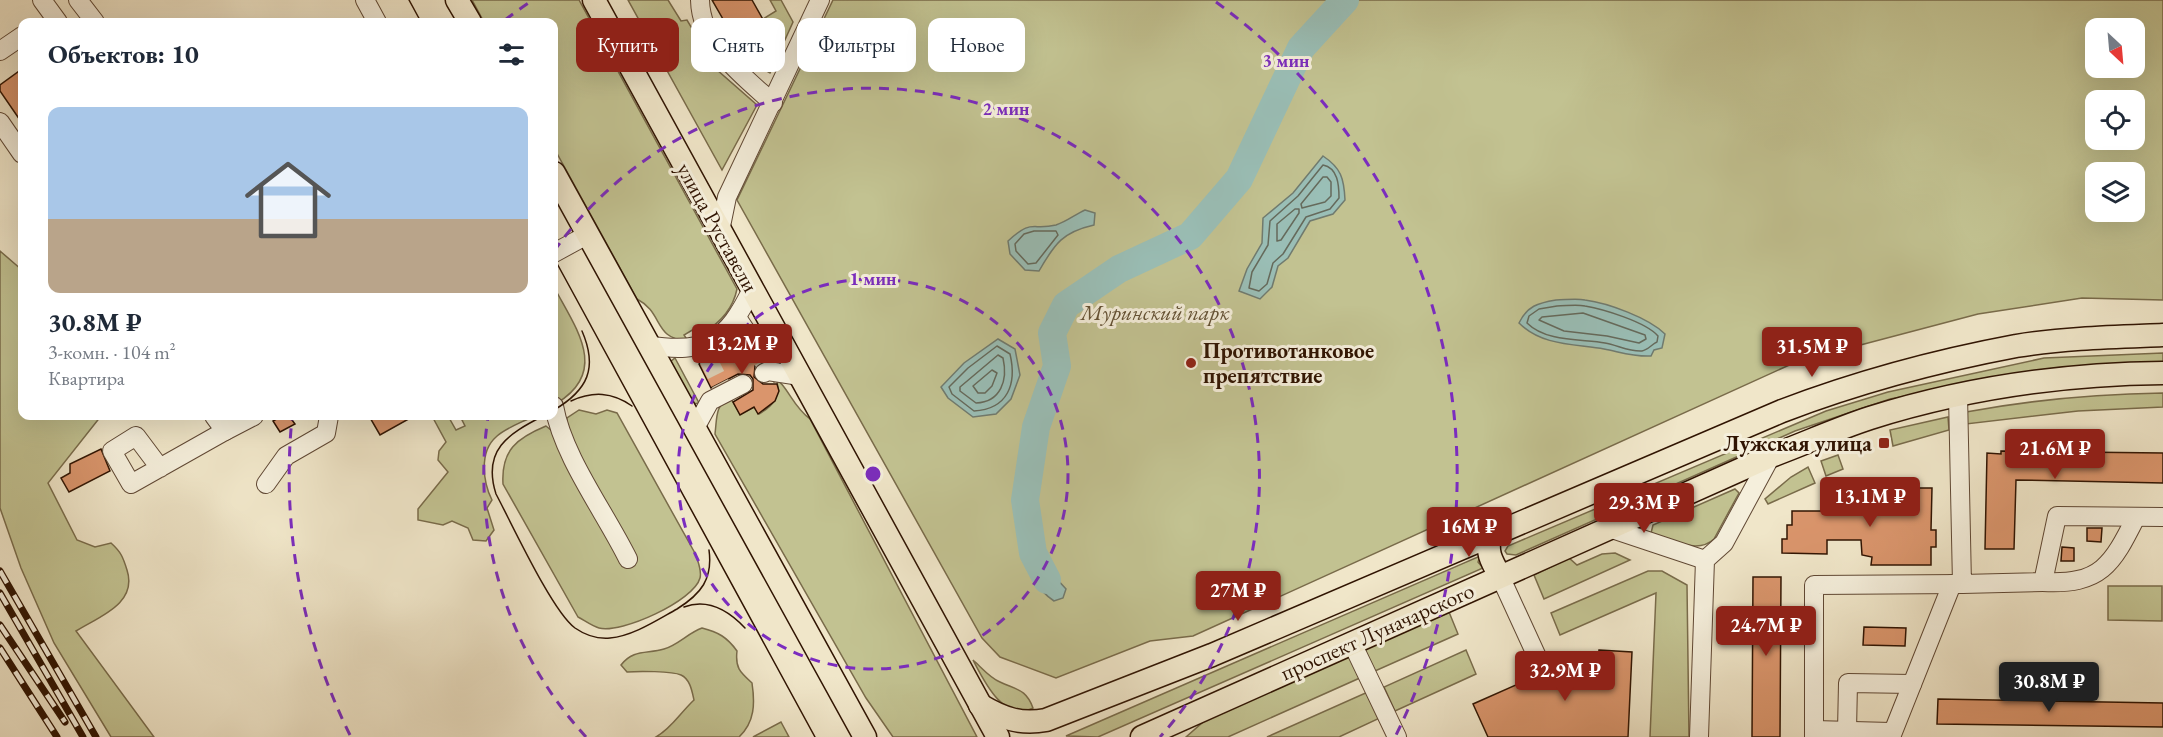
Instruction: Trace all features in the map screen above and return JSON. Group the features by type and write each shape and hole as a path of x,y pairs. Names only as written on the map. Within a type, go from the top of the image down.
{"main road":[{"path":"457,0 468,18"},
{"name":"улица Руставели","path":"594,0 998,737"},
{"path":"558,181 865,737"},
{"name":"проспект Луначарского","path":"980,705 998,716 1018,722 1046,720 1212,655 1771,415 1839,389 2018,346 2102,337 2163,335"},
{"name":"проспект Луначарского","path":"1142,737 1771,456 1869,418 1958,394 2029,382 2102,374 2163,373"},
{"path":"1491,535 1488,544 1489,555 1500,576"}],"street":[{"path":"78,0 92,18"},
{"path":"365,0 375,18"},
{"path":"700,0 700,18 725,60 773,103"},
{"path":"720,231 727,197 820,0"},
{"path":"0,51 18,39"},
{"path":"0,122 18,148"},
{"path":"558,251 587,235"},
{"path":"648,345 704,353 738,319 752,289"},
{"path":"738,319 750,337"},
{"path":"765,369 800,376"},
{"path":"694,430 710,401 724,389 743,384"},
{"path":"1958,394 1957,584 1891,735 1846,731 1814,734 1814,585 1957,584 2043,582 2076,583 2098,572 2117,556 2136,517"},
{"path":"217,420 225,431"},
{"path":"160,468 246,420"},
{"path":"266,484 286,456 326,433 328,420"},
{"path":"558,420 587,487 609,520 628,559"},
{"path":"1699,737 1706,560 1724,543 1771,456"},
{"path":"2043,582 2057,516 2163,517"},
{"path":"1609,528 1706,560"},
{"path":"1500,576 1544,672"},
{"path":"1352,643 1397,737"},
{"path":"1846,731 1848,683 1912,684"}],"green space":[{"path":"472,0 579,0 589,18 576,18 576,72 618,72 737,289 729,309 720,320 703,333 699,326 684,335 688,341 669,336 646,305 637,299 558,155 558,18 482,18"},
{"path":"628,0 668,0 681,21 687,20 691,27 691,72 719,72 757,105 722,170 668,72 679,72 679,18 638,18"},
{"path":"770,0 781,0 793,22 785,40 785,18 765,18 776,11"},
{"name":"Муринский парк","path":"833,0 2163,0 2163,300 2082,298 1978,314 1796,362 1193,636 1150,641 1056,678 1000,657 982,638 737,200 798,72 916,72 916,18 824,18"},
{"path":"0,251 18,267 18,420 98,420 48,483 77,540 95,547 111,543 123,558 129,582 127,592 114,608 76,631 154,737 111,737 54,643 21,568 0,508"},
{"path":"558,294 583,348 585,363 582,377 573,390 558,402"},
{"path":"2163,353 2163,363 2047,369 1890,399 1795,431 1516,555 1507,554 1505,551 1508,546 1826,411 1888,392 2044,358"},
{"path":"675,358 699,403 693,404 670,362"},
{"path":"771,375 777,379 798,408 810,419 977,737 893,737 866,698 715,434 719,408 730,397 740,414 754,407 759,414 772,404 778,387 777,381 774,382"},
{"path":"2163,393 2163,407 2078,411 1966,424 1966,412 2015,404 2064,398"},
{"path":"579,410 596,414 607,410 617,413 696,555 700,569 700,578 695,587 671,606 639,621 609,629 596,627 578,617 503,484 505,462 508,454 519,441 546,426 552,431 567,426 567,418"},
{"path":"1948,417 1949,430 1893,446 1890,430"},
{"path":"434,420 450,420 456,430 465,426 462,420 526,420 496,437 487,451 484,467 486,485 492,500 487,508 494,530 486,541 473,540 468,528 452,521 443,525 418,520 418,509 448,472 438,460 439,451 446,442"},
{"path":"1838,455 1843,469 1826,476 1821,461"},
{"path":"1808,467 1815,483 1768,504 1765,499 1791,477"},
{"path":"1735,489 1739,493 1714,539 1707,544 1692,546 1651,533 1653,525"},
{"path":"1615,553 1630,560 1544,599 1534,575 1569,558 1577,565 1602,554"},
{"path":"1480,556 1478,562 1483,568 1098,737 1066,736"},
{"path":"1648,571 1662,571 1687,585 1689,737 1650,737 1656,593 1560,635 1551,613"},
{"path":"2108,586 2162,586 2162,621 2108,620"},
{"path":"1449,612 1458,634 1375,671 1364,649"},
{"path":"702,628 722,636 737,651 739,669 752,683 753,712 751,719 739,737 656,737 671,725 694,700 689,682 677,674 627,672 621,665 630,656 669,647"},
{"path":"1466,650 1476,674 1395,711 1384,687"},
{"path":"1351,653 1362,677 1228,737 1186,737 1210,716"},
{"path":"973,660 993,678 1024,694 1033,708 1023,711 1013,710 1004,705 989,688"},
{"path":"1370,691 1382,717 1339,737 1267,737"},
{"path":"781,722 789,737 753,737"}],"water":[{"path":"1323,156 1338,169 1344,186 1345,200 1333,214 1310,221 1288,258 1278,266 1272,287 1260,299 1239,291 1247,269 1262,243 1263,218 1293,193"},
{"path":"1085,210 1095,213 1094,225 1075,231 1061,240 1039,271 1025,270 1010,254 1008,241 1016,234 1028,227 1056,225"},
{"path":"1578,299 1594,302 1639,317 1665,334 1662,348 1654,350 1651,356 1645,356 1559,343 1528,331 1519,323 1529,309 1544,302"},
{"path":"998,339 1015,349 1020,375 1011,399 996,414 973,417 948,398 941,387 964,363"},
{"path":"1033,553 1066,589 1063,598 1054,601 1039,586 1034,574"}],"building":[{"path":"712,0 752,0 762,18 722,18"},
{"path":"18,72 18,117 0,91 0,85"},
{"path":"740,342 750,348 760,342 770,360 755,366 754,377 763,384 777,384 779,391 775,401 758,414 754,407 740,415 733,402 753,390 753,379 750,375 738,374 711,388 699,364"},
{"path":"292,420 295,424 280,432 273,421"},
{"path":"371,420 407,420 380,435"},
{"path":"101,449 110,471 69,492 61,478 70,473 70,464"},
{"path":"2001,451 2163,453 2163,483 2016,480 2014,549 1985,549 1987,453 2001,454"},
{"path":"1898,488 1932,488 1931,530 1936,530 1936,547 1931,547 1931,565 1871,565 1872,557 1862,555 1861,540 1827,540 1827,554 1782,553 1782,539 1787,539 1787,525 1792,525 1792,511 1821,511 1821,502 1859,503 1859,495 1898,495"},
{"path":"2087,528 2102,528 2101,542 2087,541"},
{"path":"2062,547 2074,548 2074,561 2061,561"},
{"path":"1753,577 1781,577 1780,737 1752,737"},
{"path":"1864,627 1906,628 1905,646 1863,645"},
{"path":"1599,650 1632,652 1628,737 1488,737 1473,704 1534,677 1538,681 1548,682 1553,678 1554,667 1571,660 1598,661"},
{"path":"1938,699 2163,703 2163,727 1937,724"}],"waterway":[{"path":"1047,580 1033,553 1025,500 1036,427 1057,366 1052,333 1066,305 1119,269 1190,236 1239,179 1301,48 1345,0"}],"tunnel":[{"path":"750,337 764,363"},
{"path":"708,359 721,385"}],"tram line":[{"path":"409,0 419,18"},
{"path":"558,265 815,737"},
{"path":"558,407 575,394 587,377 589,356 582,331"},
{"path":"571,401 602,394 625,401 632,406"},
{"path":"536,420 509,437 501,445 495,455 493,479 496,494 544,586 566,619 575,628 596,637 619,637 645,627 677,609 693,598 703,585 709,569 709,550"},
{"path":"684,607 710,605 732,616 745,628"}],"railway":[{"path":"0,571 96,737"},
{"path":"0,593 83,737"},
{"path":"0,625 65,722"},
{"path":"0,648 57,737"}],"place":[{"name":"Противотанковое препятствие","path":"1191,363"},
{"name":"Лужская улица","path":"1884,443"}]}
